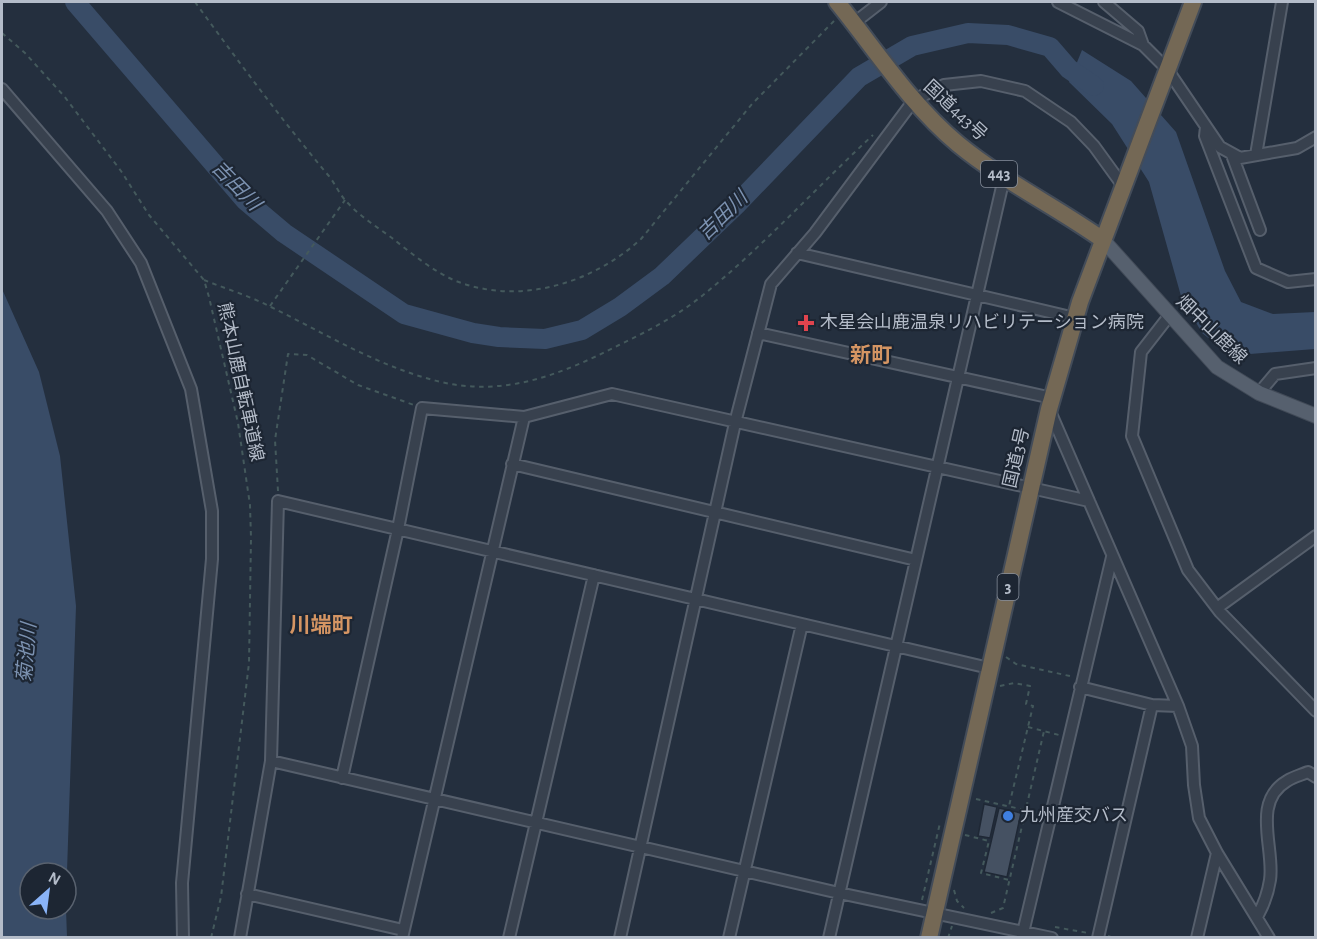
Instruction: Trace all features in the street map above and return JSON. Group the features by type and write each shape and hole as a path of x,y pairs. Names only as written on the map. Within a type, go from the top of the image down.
{"highway":[{"name":"国道3号","path":"929,938 996,669 1030,488 1051,403 1075,318 1193,2"},
{"name":"国道443号","path":"845,12 910,96 957,143 1004,178 1103,240"}],"main road":[{"name":"畑中山鹿線","path":"1103,240 1217,367 1259,393 1316,416"}],"street":[{"path":"845,12 881,2"},
{"path":"1058,2 1143,45 1167,69 1220,147 1232,155 1240,158 1297,148 1316,137"},
{"path":"1104,2 1138,31 1143,45"},
{"path":"1256,155 1282,2"},
{"path":"620,938 735,423 771,284 864,169 910,96 944,85 981,81 1025,91 1071,122 1094,146 1123,186"},
{"path":"2,89 107,211 141,263 191,389 212,511 212,559 182,883 183,938"},
{"path":"1206,126 1205,136 1256,268 1288,282 1316,279"},
{"path":"1232,155 1260,230"},
{"path":"829,938 894,646 1004,178"},
{"path":"797,253 1075,318"},
{"path":"1169,316 1141,352 1132,436 1188,570 1217,608 1316,711"},
{"path":"758,333 957,377 1051,403 1112,556 1178,706 1192,746 1199,818 1217,854 1257,915 1269,938"},
{"path":"1259,393 1275,374 1316,368"},
{"path":"342,778 398,529 422,408 524,417 612,394 1089,501"},
{"path":"247,894 403,934 524,417"},
{"path":"512,464 916,560"},
{"path":"240,938 271,761 278,501 996,669"},
{"path":"1217,608 1316,536"},
{"path":"1023,935 1068,736 1076,687 1112,556"},
{"path":"509,938 594,575"},
{"path":"729,938 802,624"},
{"path":"1076,687 1152,705 1178,706"},
{"path":"1098,936 1152,705"},
{"path":"271,761 1023,935 1052,938"},
{"path":"1257,915 1265,903 1270,878 1266,830 1269,801 1285,782 1308,772 1316,777"},
{"path":"1197,938 1217,854"}],"path":[{"path":"195,2 345,200 407,250 455,281 512,291 539,289 590,275 621,257 641,239 752,104 845,12"},
{"path":"2,33 25,53 64,96 121,171 149,214 204,280"},
{"name":"熊本山鹿自転車道線","path":"204,280 270,306 378,359 441,382 473,388 498,388 548,378 664,322 707,292 879,130"},
{"path":"270,306 345,200"},
{"name":"熊本山鹿自転車道線","path":"204,280 238,423 250,505 251,538 249,663 221,897 210,938"},
{"path":"278,501 275,440 288,354 307,355 358,385 422,408"},
{"path":"1009,806 1033,706 1026,704 1030,686 1007,683 996,689 996,669 1003,655 1016,664 1074,677 1076,687"},
{"path":"1028,727 1068,736"},
{"path":"993,914 1003,908 1044,731"},
{"path":"971,798 1026,810"},
{"path":"963,834 988,841 981,873 1009,880"},
{"path":"953,886 957,901 964,908 974,909"},
{"path":"984,912 1000,915"},
{"path":"1048,926 1114,938"}],"water":[{"path":"1082,50 1131,81 1176,132 1225,271 1241,302 1273,314 1315,312 1315,349 1250,354 1220,347 1202,333 1181,296 1149,182 1112,124 1069,82"},
{"name":"菊池川","path":"2,289 39,372 60,456 76,606 67,861 18,861 18,921 66,921 67,937 2,937"}],"building":[{"path":"984,804 997,807 990,838 978,836"},
{"path":"999,808 1021,813 1007,877 984,872"}],"waterway":[{"name":"吉田川","path":"75,2 245,200 284,233 404,314 473,333 499,337 545,339 582,330 620,307 662,276 736,205 859,77 912,46 968,33 1008,35 1050,47 1069,69 1094,86"}],"place":[{"name":"木星会山鹿温泉リハビリテーション病院","path":"806,323"},
{"name":"九州産交バス","path":"1008,816"}],"district":[{"name":"新町","path":"871,355"},
{"name":"川端町","path":"321,625"}]}
